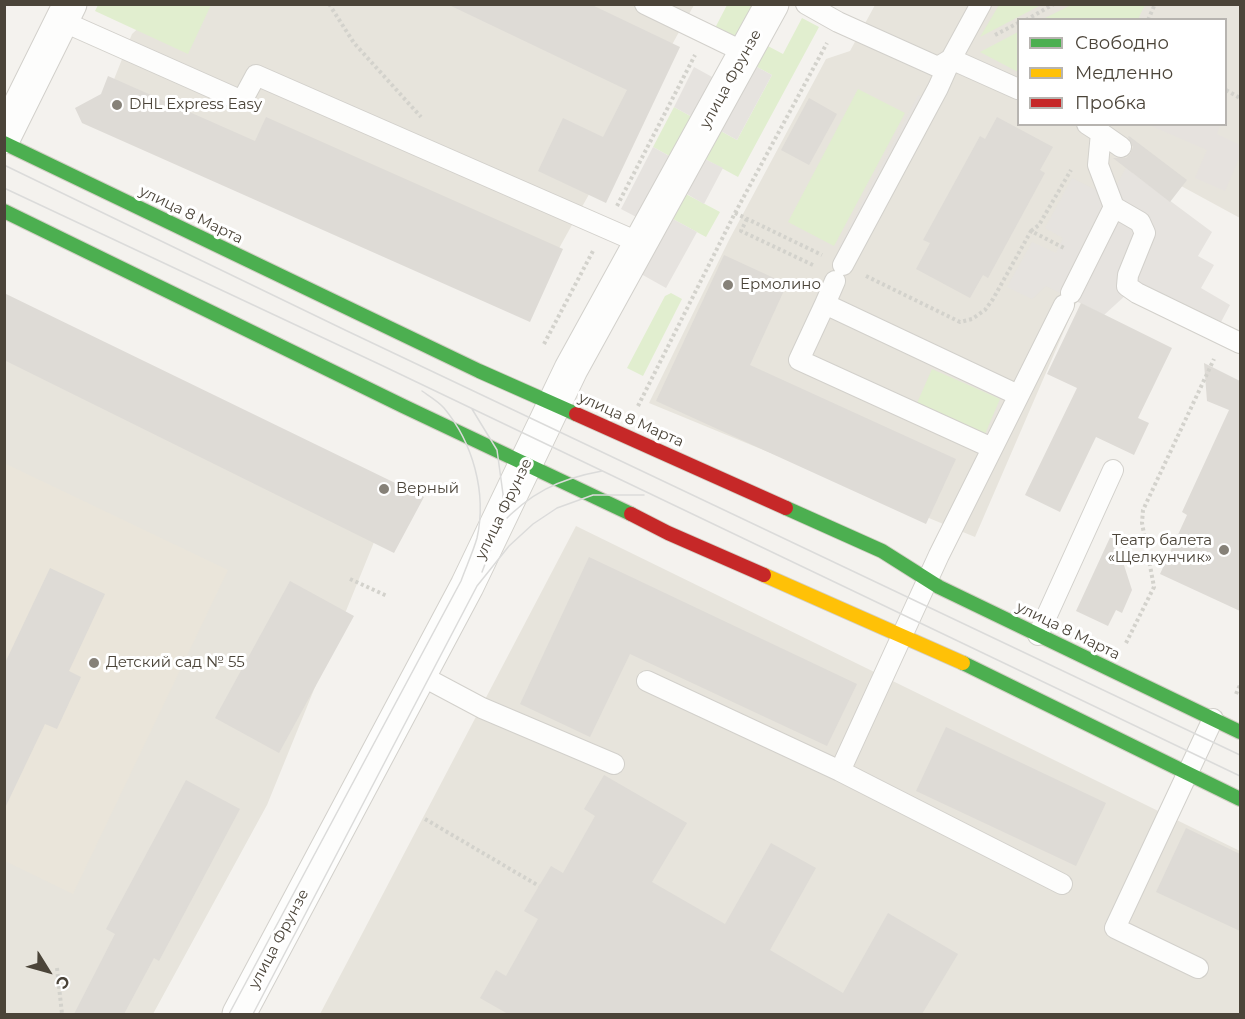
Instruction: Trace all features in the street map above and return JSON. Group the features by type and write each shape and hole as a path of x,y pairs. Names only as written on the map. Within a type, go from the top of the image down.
{"main road":[{"name":"улица 8 Марта","path":"4,143 389,329 882,551 928,580 1240,732"},
{"path":"4,211 668,533 958,661 1240,799"}],"street":[{"name":"улица Фрунзе","path":"239,1014 467,586 554,404 772,4"},
{"path":"4,137 66,13"}],"lane":[{"path":"645,4 746,53"},
{"path":"806,4 838,22 938,67 951,59"},
{"path":"981,4 839,273 799,360 992,448"},
{"path":"66,13 242,101 256,75 640,243"},
{"path":"951,59 1017,89"},
{"path":"1094,129 1121,147"},
{"path":"1094,129 1098,165 1114,207 1140,222 1145,233 1128,275 1127,286 1233,339"},
{"path":"840,771 992,448 1114,207"},
{"path":"825,304 1018,395"},
{"path":"1038,634 1113,470"},
{"path":"420,675 482,708 614,764"},
{"path":"647,681 840,771 1062,884"},
{"path":"1198,968 1115,928 1213,719"}],"path":[{"path":"329,4 354,43 422,118"},
{"path":"1030,18 1054,4"},
{"path":"1149,18 1155,4"},
{"path":"638,407 735,213 838,22"},
{"path":"644,153 706,34"},
{"path":"735,213 839,273 960,322 972,319 985,310 993,300 1031,231 1039,225 1094,129"},
{"path":"747,219 741,231 832,274 839,273"},
{"path":"1031,231 1088,260"},
{"path":"1126,644 1154,587 1142,523 1143,510 1233,339"},
{"path":"350,579 387,596"},
{"path":"1236,694 1240,685"},
{"path":"425,819 539,886"},
{"path":"57,968 62,1014"}],"shaded area":[{"path":"163,5 694,5 527,306 105,102 132,34"},
{"path":"875,5 1240,5 1240,218 1137,162 975,537 649,403 729,240 826,59 850,51"},
{"path":"753,65 772,75 737,140 719,130"},
{"path":"694,67 714,78 694,118 674,107"},
{"path":"918,95 937,105 857,256 839,247"},
{"path":"1151,126 1220,126 1217,134 1240,145 1240,156 1225,191 1195,178 1207,150"},
{"path":"653,147 673,158 642,220 621,209"},
{"path":"703,158 723,168 704,204 685,193"},
{"path":"1126,168 1212,232 1198,256 1214,265 1201,288 1230,305 1221,322 1139,283 1104,315 1046,286 1032,299 1007,287 1032,242 1056,253 1063,238 1045,228 1072,178 1110,197"},
{"path":"671,218 697,232 666,288 641,274"},
{"path":"4,326 383,520 267,805 153,1014 5,1014"},
{"name":"Детский сад № 55","path":"4,463 228,570 73,894 5,861"},
{"path":"576,526 1240,851 1240,1014 320,1014"}],"green space":[{"path":"98,4 211,5 188,54 95,11"},
{"path":"999,4 1041,5 980,37"},
{"path":"1071,4 1145,5 1138,18 1045,18"},
{"path":"727,5 753,5 734,40 714,30"},
{"path":"802,18 819,27 738,177 703,158 719,130 737,140 772,75 753,65 764,44 783,54"},
{"path":"1017,33 1017,71 980,52"},
{"path":"858,89 905,113 834,246 788,222"},
{"path":"674,107 694,118 673,158 653,147"},
{"path":"684,193 720,212 706,237 671,218"},
{"path":"671,293 682,299 643,376 627,368 665,296"},
{"path":"932,369 1000,399 985,434 917,403"}],"building":[{"path":"447,4 590,4 680,47 606,203 538,171 563,118 603,137 627,90"},
{"path":"108,76 255,141 266,117 563,249 530,322 82,123 75,108 101,94"},
{"path":"809,98 837,114 809,165 781,150"},
{"path":"997,117 1053,147 1040,170 1045,173 988,278 983,275 970,298 916,269 930,243 923,240 980,136 985,139"},
{"path":"1129,136 1187,180 1170,202 1113,158 1126,158 1130,154 1133,147"},
{"path":"724,255 787,284 750,365 956,459 926,524 656,401"},
{"path":"4,293 424,497 394,553 4,360"},
{"path":"1081,303 1172,348 1138,418 1149,423 1134,455 1096,437 1060,512 1025,495 1077,388 1047,374"},
{"path":"1204,363 1240,381 1240,611 1160,574 1187,515 1182,512 1229,410 1207,401"},
{"path":"1113,531 1132,590 1122,613 1116,610 1108,626 1076,611"},
{"path":"589,557 857,684 827,746 630,654 590,737 520,704"},
{"path":"50,568 105,594 69,671 81,677 57,729 45,724 4,810 4,665"},
{"path":"290,581 354,616 279,753 215,718"},
{"path":"946,727 1106,803 1076,866 916,791"},
{"path":"604,775 687,823 652,882 725,924 771,843 816,868 770,950 843,993 888,913 958,954 922,1014 508,1014 480,998 496,970 506,976 538,919 524,911 551,866 563,873 595,816 584,809"},
{"path":"186,780 240,809 159,961 154,958 124,1014 74,1014 115,934 106,929"},
{"path":"1186,828 1240,854 1240,931 1156,892"}],"tram line":[{"path":"4,165 345,330 1240,755"},
{"path":"4,188 381,365 1240,776"},
{"path":"229,1014 461,581 477,538 480,521 479,486 470,453 463,437 444,408 422,391"},
{"path":"472,409 497,450 503,494 501,523 482,572"},
{"path":"499,526 522,505 546,489 572,478 602,471"},
{"path":"253,1014 477,586 509,546 533,524 557,508 593,495 644,495"}],"traffic: fast":[{"path":"4,143 479,371 576,414"},
{"path":"4,211 403,406 631,514"},
{"path":"786,508 882,551 939,587 1240,732"},
{"path":"963,663 1240,799"}],"traffic: slow":[{"path":"764,575 963,663"}],"traffic: jam":[{"path":"576,414 786,508"},
{"path":"631,514 668,533 764,575"}],"place":[{"name":"DHL Express Easy","path":"117,105"},
{"name":"Ермолино","path":"728,285"},
{"name":"Верный","path":"384,489"},
{"name":"Театр балета «Щелкунчик»","path":"1224,550"},
{"name":"Детский сад № 55","path":"94,663"}]}
